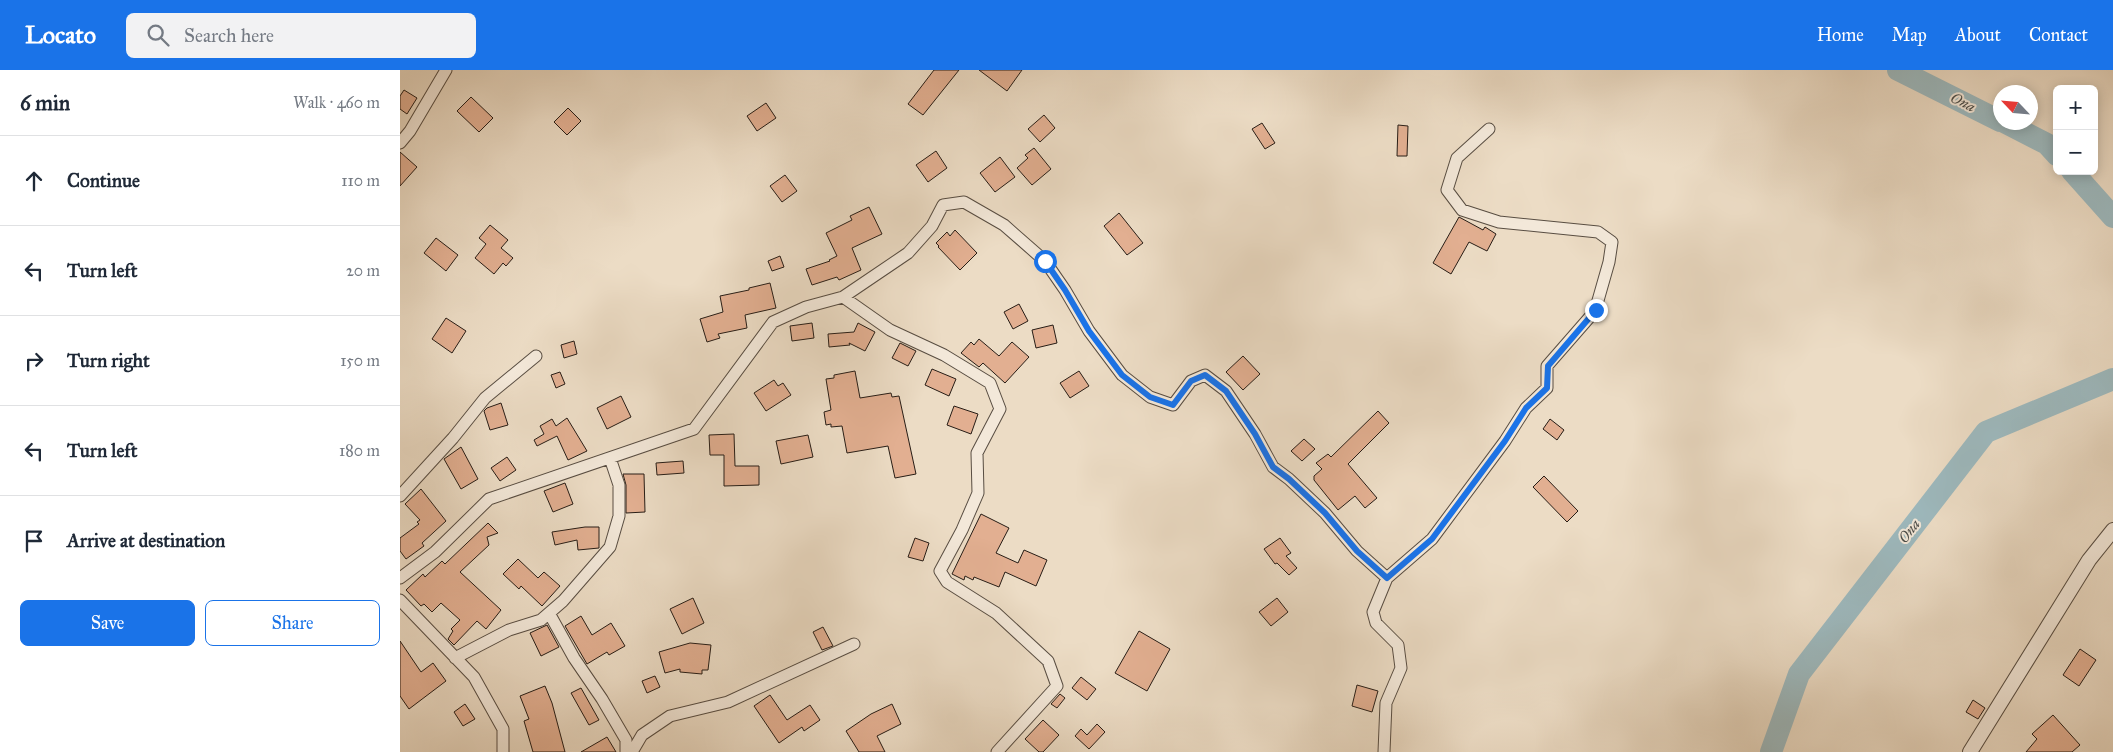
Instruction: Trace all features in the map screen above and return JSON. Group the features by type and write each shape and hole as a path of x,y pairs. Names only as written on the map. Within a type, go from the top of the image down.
{"street":[{"path":"400,143 410,131 446,70"},
{"path":"1384,752 1386,702 1401,668 1398,645 1376,623 1373,612 1387,578 1432,539 1505,441 1526,408 1547,388 1548,366 1596,310 1609,262 1612,242 1598,232 1499,222 1462,210 1447,190 1449,182 1458,158 1489,129"},
{"path":"400,578 436,552 489,499 694,429 773,322 806,307 843,297 908,253 932,226 943,205 964,202 1004,225 1045,261 1089,331 1122,375 1150,397 1173,405 1191,381 1205,375 1226,391 1255,434 1273,467 1303,492 1357,551 1387,578"},
{"path":"843,297 890,330 944,355 990,383 1000,409 977,453 978,493 962,530 940,570 947,582 996,613 1048,661 1057,686 997,752"},
{"path":"400,496 453,438 485,398 536,356"},
{"path":"455,658 510,630 541,620 563,601 610,547 619,516 619,485 610,458"},
{"path":"1970,752 2089,560 2113,530"},
{"path":"400,600 474,677 503,729 503,752"},
{"path":"549,613 574,658 602,699 626,740 626,752"},
{"path":"632,752 642,735 670,716 728,702 854,644"}],"building":[{"path":"934,70 959,70 923,115 908,104"},
{"path":"979,70 1022,70 1007,91"},
{"path":"404,90 417,98 407,114 400,109 400,96"},
{"path":"471,97 493,118 479,132 457,111"},
{"path":"766,103 776,118 757,131 747,116"},
{"path":"568,108 581,121 567,135 554,122"},
{"path":"1044,115 1055,128 1040,142 1028,129"},
{"path":"1262,123 1275,143 1265,149 1252,129"},
{"path":"1398,125 1408,126 1407,156 1397,156"},
{"path":"1034,148 1051,169 1032,185 1017,168 1028,158 1025,155"},
{"path":"936,151 947,168 928,182 916,165"},
{"path":"400,152 417,167 400,186"},
{"path":"1000,157 1015,177 995,192 980,173"},
{"path":"785,175 797,191 782,202 770,186"},
{"path":"869,207 882,234 852,248 861,270 839,280 837,277 812,285 806,269 830,261 837,256 826,233 852,220 850,216"},
{"path":"1119,213 1143,243 1127,255 1104,226"},
{"path":"1459,217 1483,230 1485,227 1496,234 1487,251 1469,242 1451,274 1433,263"},
{"path":"490,225 508,240 501,248 513,258 506,266 503,263 494,274 475,258 486,244 479,238"},
{"path":"955,230 977,253 960,270 936,243 947,232 950,236"},
{"path":"436,238 458,255 446,271 424,253"},
{"path":"780,256 784,267 772,271 768,261"},
{"path":"770,283 776,308 745,315 747,328 718,334 720,338 707,342 700,319 723,312 720,296"},
{"path":"1019,304 1028,321 1013,329 1004,312"},
{"path":"446,318 466,331 452,353 432,339"},
{"path":"812,323 814,338 792,341 790,326"},
{"path":"858,323 875,332 865,351 849,343 850,345 829,347 828,334 854,332"},
{"path":"1053,325 1057,343 1036,348 1032,330"},
{"path":"979,339 999,356 1012,342 1029,357 1005,383 983,363 979,367 961,353 971,342 974,345"},
{"path":"574,341 577,354 564,358 561,345"},
{"path":"900,343 916,351 908,366 892,358"},
{"path":"1243,356 1260,374 1243,390 1226,372"},
{"path":"932,369 956,379 949,396 925,385"},
{"path":"855,371 860,398 891,393 892,397 899,396 916,474 895,478 888,446 847,453 842,426 831,427 831,424 826,425 824,412 831,410 826,379 834,378 834,375"},
{"path":"1079,371 1089,386 1070,398 1060,383"},
{"path":"560,372 565,384 556,388 551,375"},
{"path":"774,380 778,386 783,383 791,395 766,411 754,393"},
{"path":"621,396 631,417 607,429 597,408"},
{"path":"501,403 508,425 490,430 484,411"},
{"path":"954,406 978,414 971,434 947,425"},
{"path":"1378,411 1389,423 1348,464 1377,498 1365,508 1355,496 1338,510 1314,480 1314,476 1322,469 1316,463 1328,454 1331,457"},
{"path":"567,418 587,451 568,460 557,436 537,446 534,440 544,434 540,426 552,419 556,426"},
{"path":"1550,419 1564,430 1557,440 1543,429"},
{"path":"734,434 735,466 759,466 759,485 724,486 724,455 710,455 709,435"},
{"path":"808,435 813,457 781,464 776,441"},
{"path":"1304,439 1315,449 1302,461 1291,451"},
{"path":"461,447 478,479 461,489 444,459"},
{"path":"507,457 516,470 500,481 491,468"},
{"path":"683,461 684,473 657,475 656,463"},
{"path":"623,474 644,474 645,512 626,513 626,485"},
{"path":"1544,476 1578,511 1567,522 1533,487"},
{"path":"565,483 573,504 553,512 544,491"},
{"path":"421,489 446,521 422,543 424,546 406,559 400,551 400,538 419,524 417,522 420,520 405,504"},
{"path":"981,514 1009,528 996,553 1018,563 1024,550 1047,560 1036,586 1005,572 999,587 974,577 973,580 965,576 964,580 952,574"},
{"path":"488,523 498,533 487,537 489,545 460,572 501,610 486,629 477,621 454,645 448,639 453,631 451,629 460,620 441,603 432,612 424,604 421,606 406,590 423,574 425,577 442,561 445,564"},
{"path":"599,527 599,548 578,550 577,540 555,545 552,532"},
{"path":"915,538 929,543 923,561 908,557"},
{"path":"1280,538 1291,553 1286,556 1297,568 1289,575 1277,563 1275,564 1264,549"},
{"path":"518,559 538,578 544,572 560,586 542,606 521,586 519,589 503,574"},
{"path":"693,598 704,623 682,634 670,609"},
{"path":"1277,598 1288,612 1271,626 1259,612"},
{"path":"581,616 592,635 611,623 625,646 609,655 607,652 587,664 565,626"},
{"path":"547,625 559,647 541,656 530,633"},
{"path":"823,627 833,646 822,650 813,632"},
{"path":"1139,631 1170,649 1147,691 1115,673"},
{"path":"400,641 421,672 433,663 446,681 409,709 400,696"},
{"path":"690,643 711,645 708,670 702,670 702,674 680,672 680,669 665,673 659,652"},
{"path":"2080,649 2096,660 2079,686 2063,675"},
{"path":"655,676 660,687 647,693 642,681"},
{"path":"1081,677 1096,689 1087,700 1072,688"},
{"path":"1357,685 1378,691 1372,712 1352,706"},
{"path":"545,686 552,703 565,752 533,752 524,721 529,719 520,696"},
{"path":"581,688 599,720 589,725 571,693"},
{"path":"1060,694 1065,698 1057,708 1051,704"},
{"path":"770,695 787,720 810,705 820,720 804,731 802,727 779,743 754,706"},
{"path":"1973,700 1985,708 1978,719 1966,712"},
{"path":"465,704 475,719 463,726 454,712"},
{"path":"892,704 901,724 877,736 885,752 859,752 846,731 871,714"},
{"path":"2053,715 2080,745 2072,752 2026,752 2037,739 2032,734"},
{"path":"1043,720 1059,735 1043,752 1039,752 1025,739"},
{"path":"1097,724 1105,732 1089,749 1075,736 1081,729 1087,735"},
{"path":"607,737 616,752 581,752"}],"waterway":[{"name":"Ona","path":"1898,70 1993,118"},
{"name":"Ona","path":"2020,130 2047,144 2053,151"},
{"name":"Ona","path":"2076,175 2113,217"},
{"name":"Ona","path":"1771,752 1799,674 1986,432 2113,379"}],"route":[{"path":"1045,261 1089,331 1122,375 1150,397 1173,405 1191,381 1205,375 1226,391 1255,434 1273,467 1289,479 1325,513 1357,551 1387,578 1432,539 1505,441 1526,408 1547,388 1548,366 1596,310"}]}
